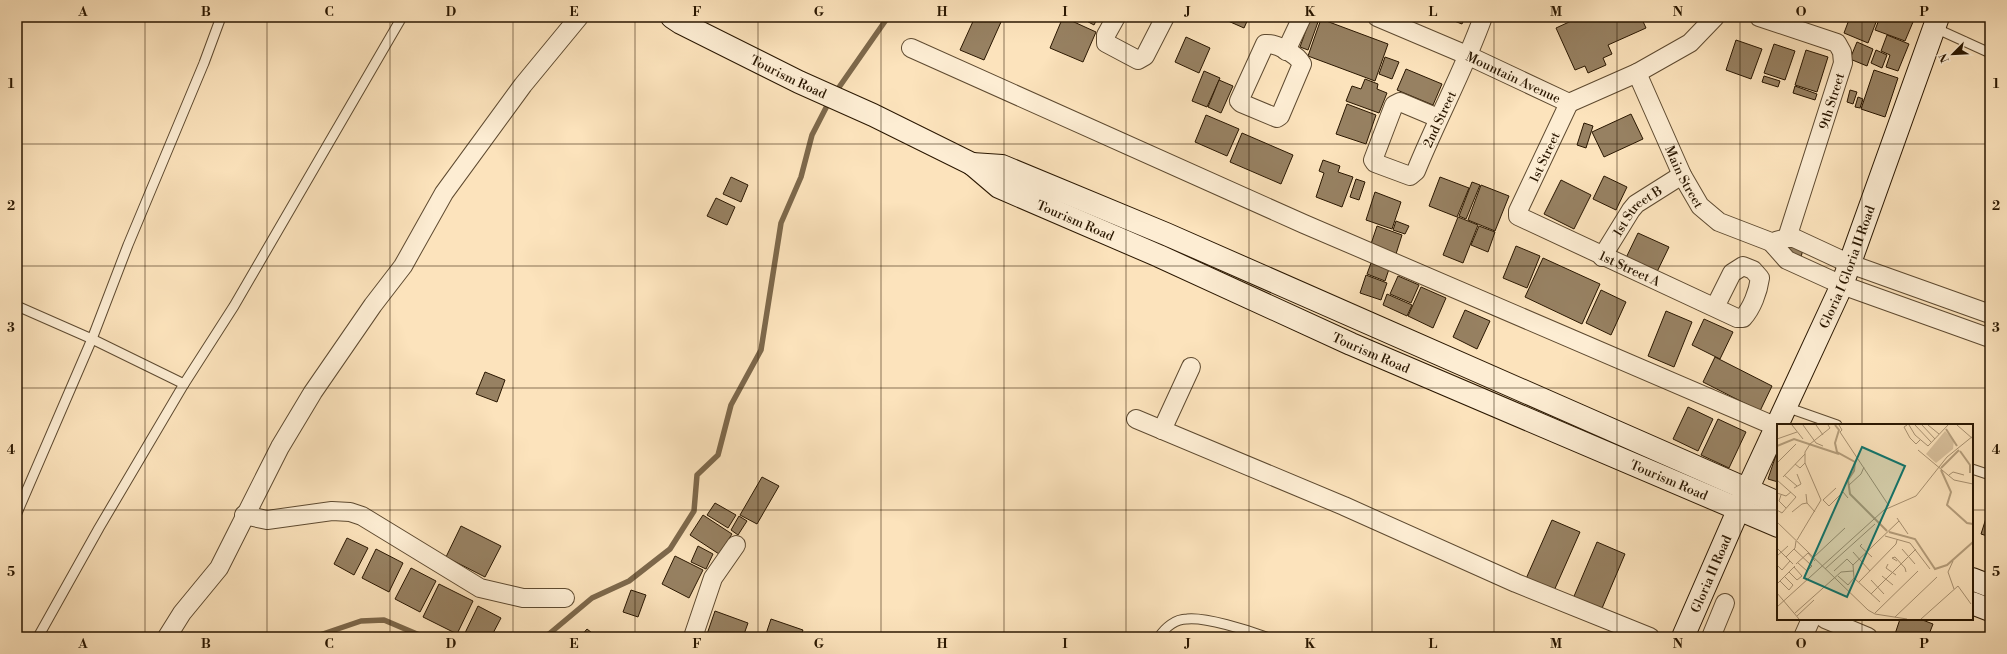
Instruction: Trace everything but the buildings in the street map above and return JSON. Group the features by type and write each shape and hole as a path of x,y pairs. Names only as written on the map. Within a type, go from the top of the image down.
{"main road":[{"name":"Tourism Road","path":"672,17 680,24 799,82 873,115 972,164 999,188 1159,256 1351,344 1777,526"},
{"name":"Gloria I Gloria II Road","path":"1778,424 1842,285 1937,22"},
{"name":"Tourism Road","path":"972,164 1002,166 1166,234 1777,503"},
{"name":"Gloria I Gloria II Road","path":"1738,510 1777,426"},
{"name":"Gloria II Road","path":"1682,637 1738,510"},
{"path":"1973,579 1990,586"},
{"path":"1973,603 1990,610"}],"street":[{"path":"168,637 182,613 219,568 244,515 280,447 305,406 373,305 403,266 444,193 523,85 580,17"},
{"path":"1116,17 1106,35 1106,43 1138,60 1144,56 1165,17"},
{"path":"1286,51 1302,17"},
{"name":"Mountain Avenue","path":"1377,17 1469,56 1569,103 1637,72 1690,43 1715,17"},
{"name":"2nd Street","path":"1438,118 1400,102 1394,105 1373,160 1375,164 1404,175 1410,176 1416,171 1438,118 1469,56 1483,17"},
{"name":"9th Street","path":"1759,17 1837,43 1842,52 1843,63 1779,240"},
{"path":"911,48 1304,224 1777,426"},
{"name":"Main Street","path":"1637,72 1682,175 1700,206 1719,222 1779,240 1794,238 1850,264 1990,314"},
{"name":"1st Street","path":"1518,211 1569,103"},
{"name":"1st Street B","path":"1602,257 1636,204 1682,175"},
{"name":"1st Street A","path":"1518,211 1518,216 1524,221 1737,318 1743,318 1747,314 1759,289 1760,278 1753,270 1743,266 1732,273 1715,307"},
{"path":"1779,240 1783,257 1842,285 1990,338"},
{"path":"1809,269 1815,248"},
{"path":"1162,430 1190,367"},
{"path":"1136,419 1351,509 1516,583 1650,637"},
{"path":"244,515 267,520 332,511 350,512 362,516 480,588 523,598 565,598"},
{"path":"693,637 713,578 736,545"},
{"path":"1711,637 1725,604"},
{"path":"1803,637 1811,620"},
{"path":"1827,620 1868,637"}],"lane":[{"path":"17,512 92,339 128,245 204,63 221,17"},
{"path":"38,637 99,528 184,384 238,299 402,17"},
{"path":"1937,22 1990,53"},
{"path":"17,306 92,339 184,384"},
{"path":"1786,407 1834,424"},
{"path":"1973,469 1990,475"},
{"path":"1159,637 1172,623 1185,618 1201,619 1266,637"}],"waterway":[{"path":"835,93 888,17"},
{"path":"543,637 549,634 592,598 629,581 670,549 694,511 697,475 718,455 731,405 761,350 781,223 801,177 812,135 830,100"},
{"path":"314,637 361,621 384,620 424,637"}]}
